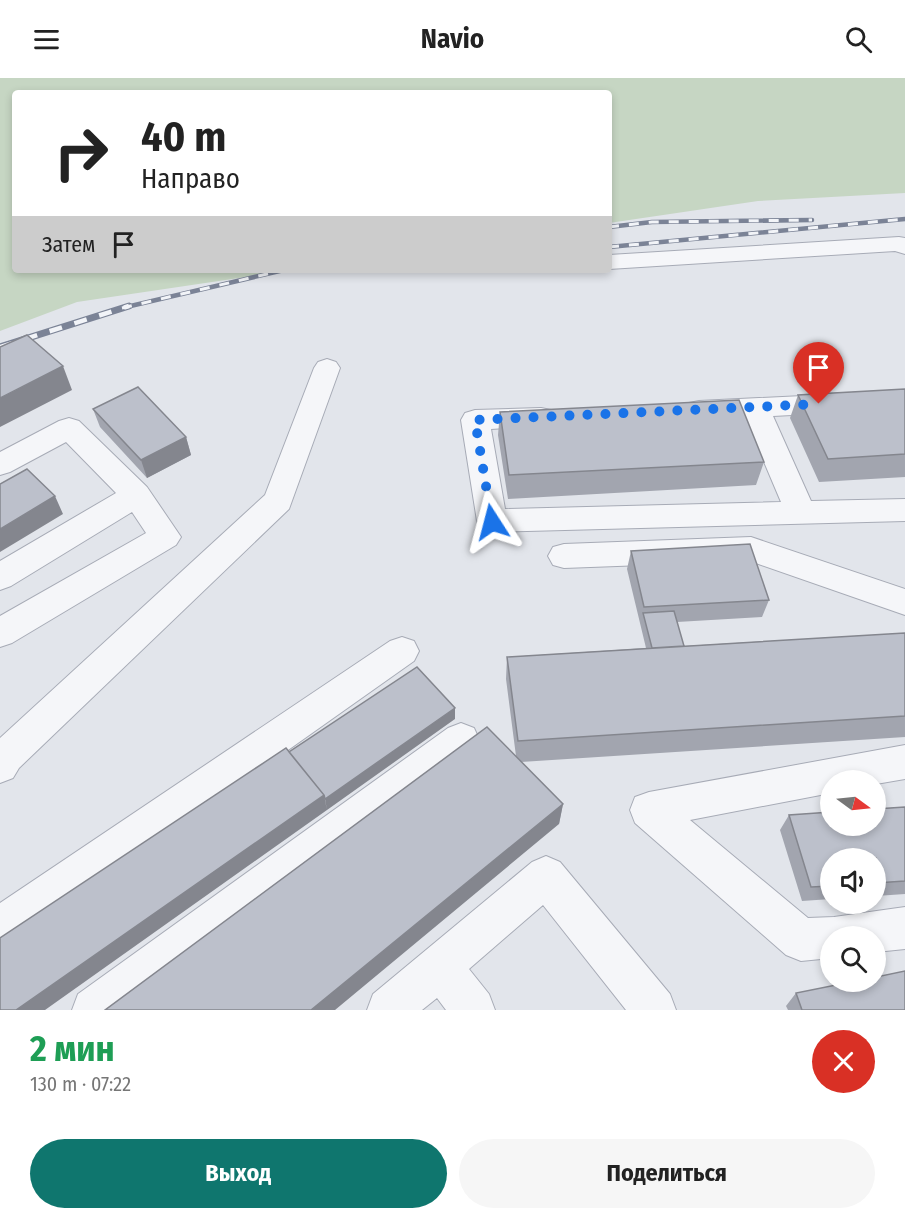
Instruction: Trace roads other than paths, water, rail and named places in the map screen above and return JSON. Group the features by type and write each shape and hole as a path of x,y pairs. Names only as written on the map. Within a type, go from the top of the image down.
{"lane":[{"path":"612,262 899,244 905,247"},
{"path":"0,766 6,756 278,501 327,368"},
{"path":"674,411 905,400"},
{"path":"755,407 801,513"},
{"path":"569,416 475,420 492,522 905,510"},
{"path":"0,465 69,428 136,495 165,537 0,633"},
{"path":"0,577 136,495"},
{"path":"564,556 751,549 905,602"},
{"path":"0,927 402,651"},
{"path":"94,1010 461,739"},
{"path":"820,938 801,940 649,810 905,762"},
{"path":"389,1010 546,876 654,1010"},
{"path":"886,930 905,928"},
{"path":"440,967 473,1010"}],"railway":[{"path":"612,247 905,219"},
{"path":"612,227 652,222 812,220"},
{"path":"125,307 271,273"},
{"path":"125,307 129,306"},
{"path":"0,347 125,307"}]}
